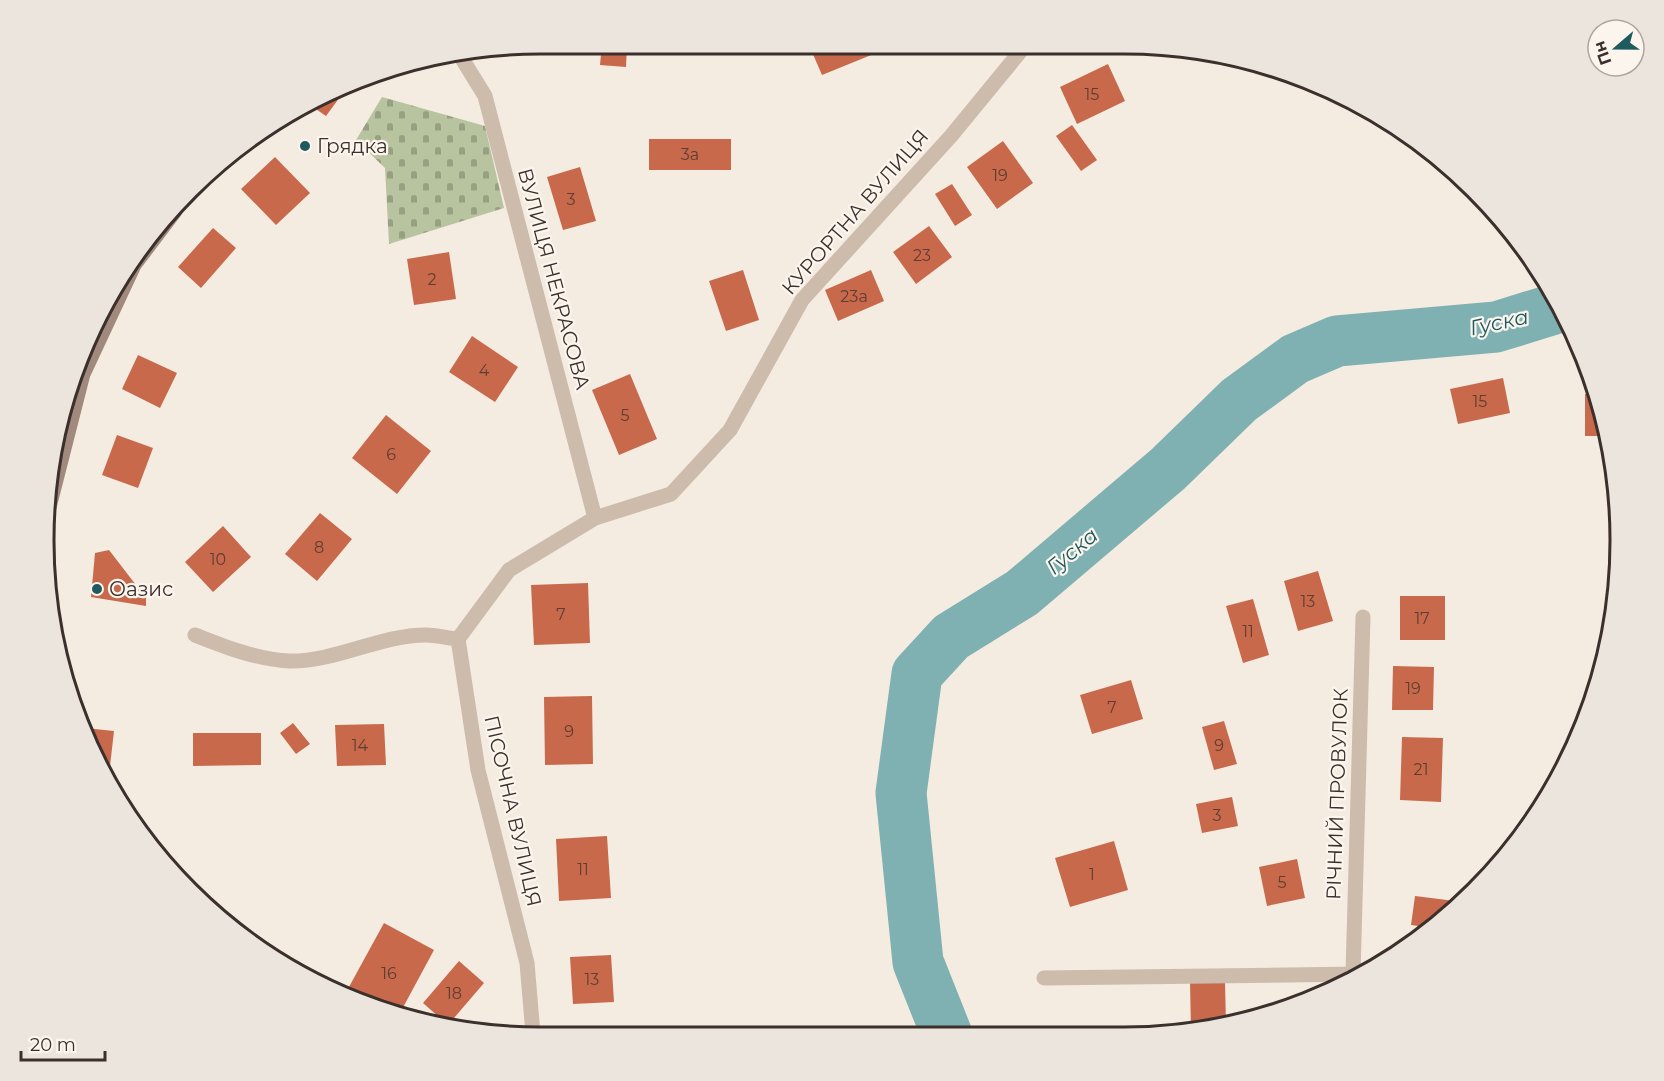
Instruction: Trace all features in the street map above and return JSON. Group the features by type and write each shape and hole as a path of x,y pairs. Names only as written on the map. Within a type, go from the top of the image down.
{"main road":[{"path":"86,367 119,297"},
{"path":"60,463 81,380"}],"street":[{"name":"КУРОРТНА ВУЛИЦЯ","path":"595,518 671,494 730,430 802,300 951,136 1018,54"},
{"name":"ВУЛИЦЯ НЕКРАСОВА","path":"462,60 484,96 595,518"},
{"path":"195,635 239,653 289,661 328,656 386,641 425,635 458,639 509,570 595,518"},
{"name":"РІЧНИЙ ПРОВУЛОК","path":"1358,967 1363,616"},
{"name":"ПІСОЧНА ВУЛИЦЯ","path":"458,639 478,770 527,963 531,1027"},
{"name":"РІЧНИЙ ПРОВУЛОК","path":"1044,978 1344,974"}],"green space":[{"path":"382,97 485,126 504,208 389,244 385,168 356,140"}],"building":[{"path":"601,54 627,54 626,67 600,65"},
{"path":"813,54 874,54 822,75"},
{"path":"1108,64 1125,101 1077,124 1060,87"},
{"path":"340,97 326,116 316,109"},
{"path":"1072,125 1097,160 1081,171 1056,136"},
{"path":"649,139 731,139 731,170 649,170"},
{"path":"1003,141 1033,183 997,209 967,167"},
{"path":"275,157 310,193 276,225 241,189"},
{"path":"580,167 596,221 563,230 547,177"},
{"path":"952,184 972,215 955,226 935,194"},
{"path":"929,226 952,257 916,284 893,252"},
{"path":"213,228 236,248 201,288 178,267"},
{"path":"449,252 456,299 414,305 407,259"},
{"path":"743,270 759,320 726,331 709,281"},
{"path":"871,270 884,301 838,321 825,290"},
{"path":"472,336 518,367 495,402 449,372"},
{"path":"138,355 177,373 160,408 122,389"},
{"path":"630,374 657,439 619,455 592,390"},
{"path":"1503,378 1510,413 1458,424 1450,389"},
{"path":"1585,394 1587,394 1598,436 1585,436"},
{"path":"386,415 431,451 397,494 352,458"},
{"path":"117,435 153,448 138,488 102,475"},
{"path":"320,513 352,539 317,581 285,554"},
{"path":"223,526 251,557 213,592 185,562"},
{"path":"109,550 146,598 146,606 91,597 95,553"},
{"path":"1318,571 1333,621 1298,631 1284,581"},
{"path":"588,583 590,643 534,645 531,585"},
{"path":"1400,596 1445,596 1445,640 1400,640"},
{"path":"1253,599 1269,655 1243,663 1226,606"},
{"path":"1393,666 1434,667 1433,710 1392,710"},
{"path":"1131,680 1143,719 1092,734 1080,695"},
{"path":"592,696 593,764 545,765 544,697"},
{"path":"1224,721 1237,764 1214,770 1202,727"},
{"path":"293,723 310,744 296,754 280,733"},
{"path":"384,724 386,765 337,766 335,725"},
{"path":"92,729 114,731 110,767"},
{"path":"193,733 261,733 261,765 193,766"},
{"path":"1402,737 1443,738 1441,802 1400,800"},
{"path":"1232,797 1238,826 1202,833 1196,804"},
{"path":"607,836 611,898 559,901 556,839"},
{"path":"1114,841 1128,890 1070,907 1055,858"},
{"path":"1297,859 1305,898 1267,906 1259,867"},
{"path":"1415,896 1450,900 1420,926 1411,925"},
{"path":"384,923 434,950 403,1007 349,988"},
{"path":"611,955 614,1002 573,1004 570,957"},
{"path":"459,961 484,983 453,1019 438,1016 423,1003"},
{"path":"1190,981 1225,981 1226,1016 1191,1022"}],"waterway":[{"name":"Гуска","path":"944,1027 918,962 901,793 917,674 951,637 1022,593 1168,469 1239,400 1295,359 1337,341 1496,327 1552,310"}],"place":[{"name":"Грядка","path":"305,146"},
{"name":"Оазис","path":"97,589"}]}
